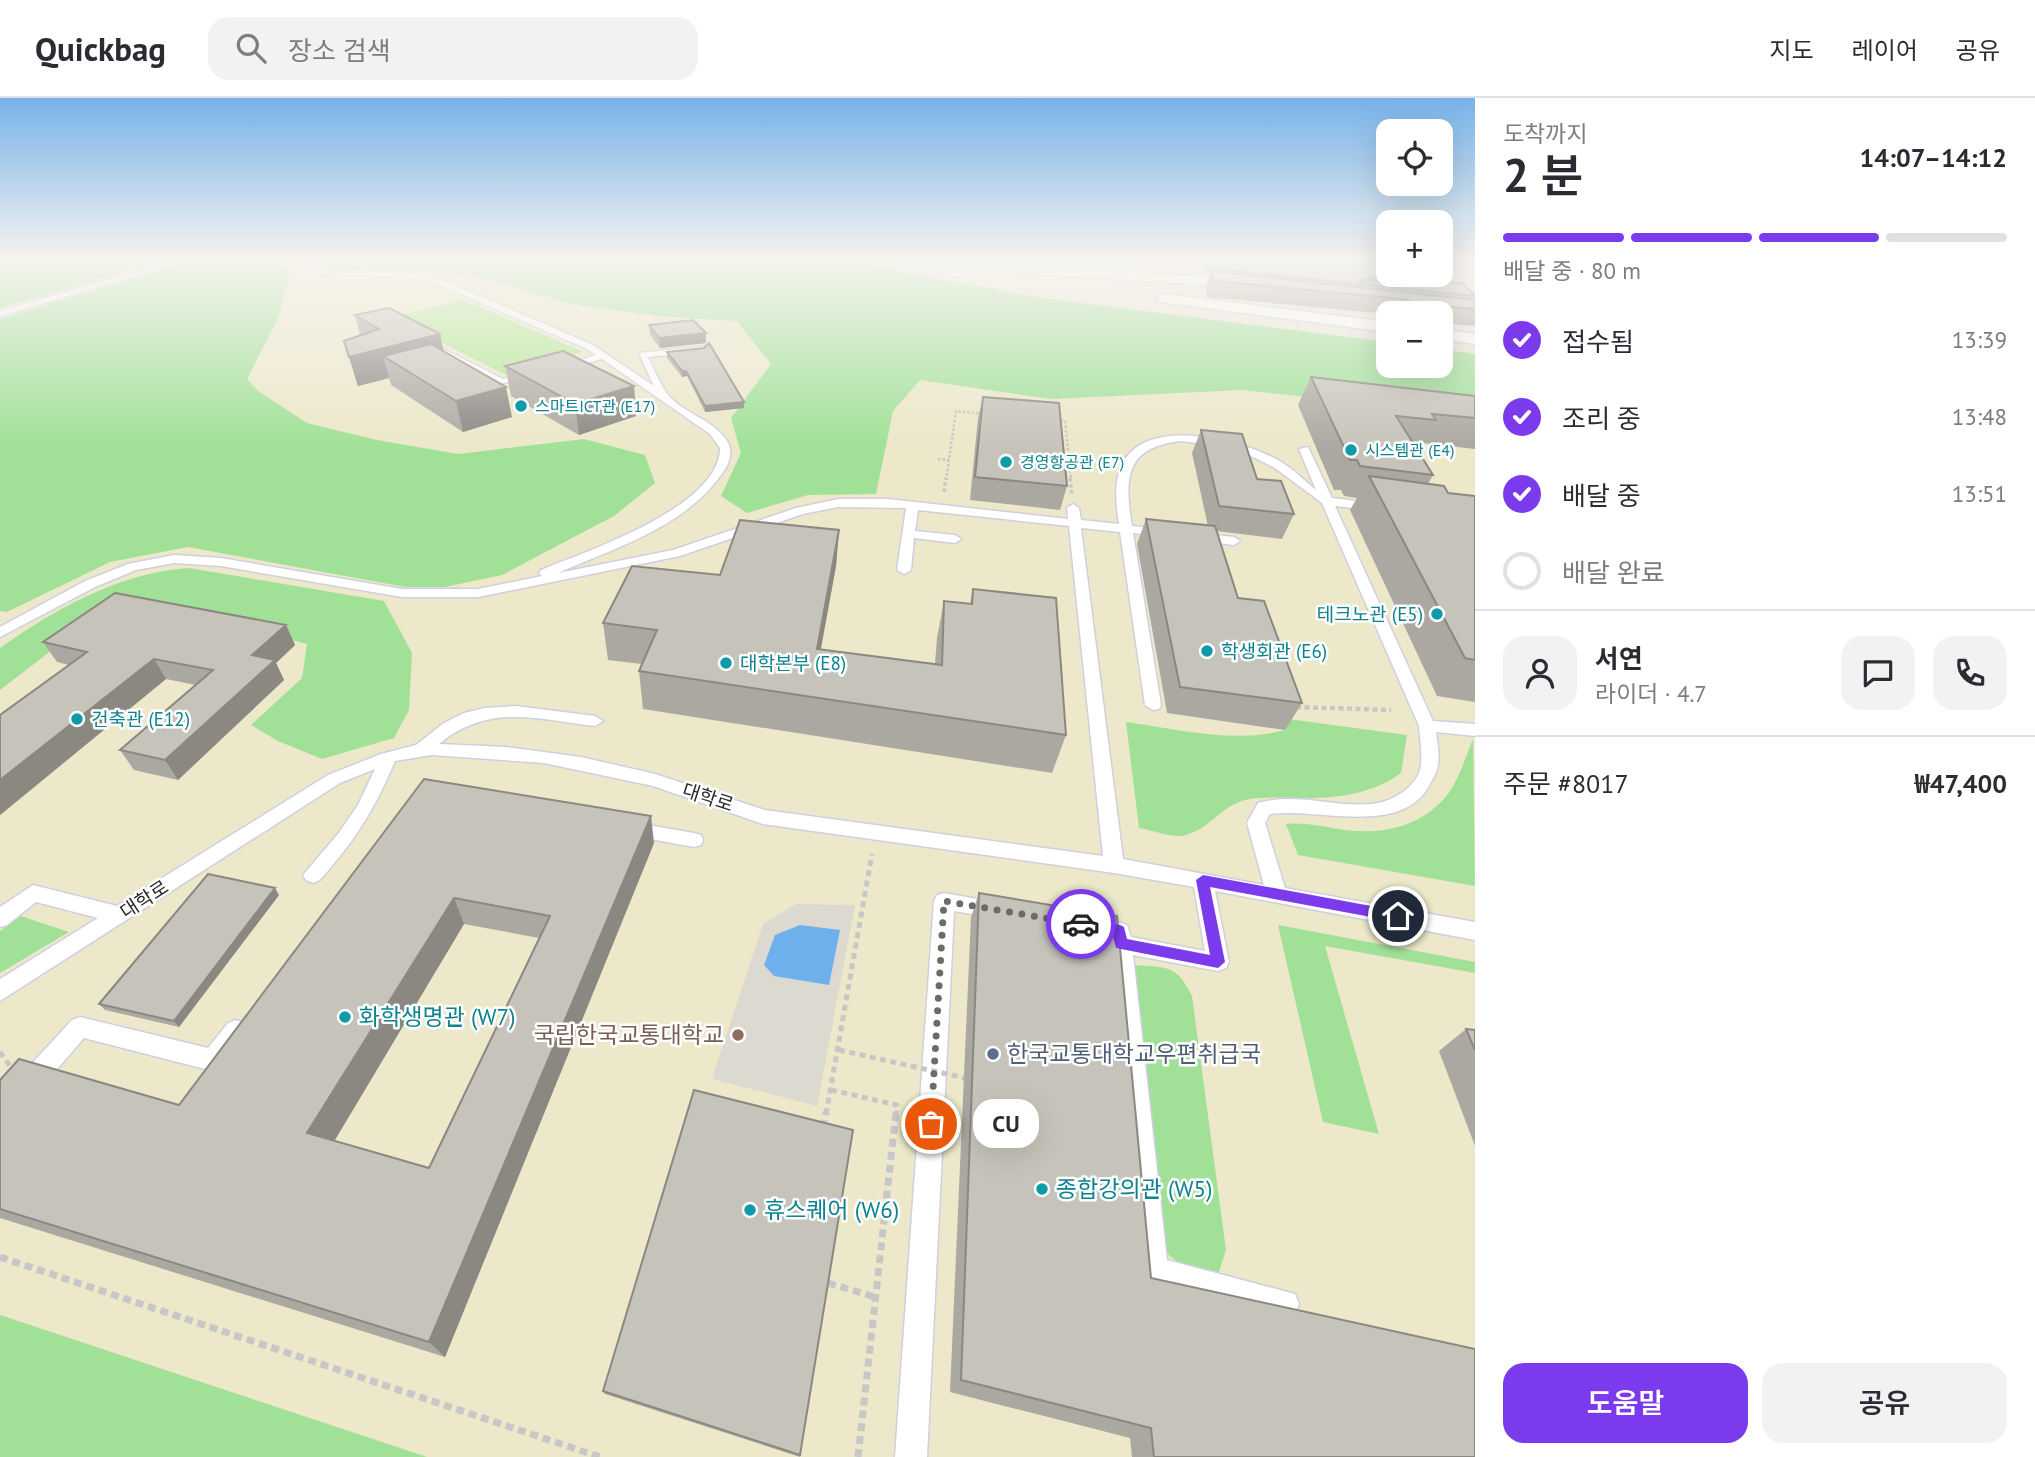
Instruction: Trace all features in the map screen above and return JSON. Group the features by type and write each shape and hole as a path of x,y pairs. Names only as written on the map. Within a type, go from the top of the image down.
{"street":[{"path":"1338,321 1376,326"},
{"path":"1453,326 1470,338"}],"lane":[{"path":"520,584 659,524 688,506 712,483 724,462 725,449 716,434 590,347 531,321"},
{"path":"431,346 502,382 603,356"},
{"path":"667,401 642,355 704,348"},
{"path":"1153,705 1126,529 1122,485 1132,457 1144,447 1177,439 1232,445 1276,464 1324,499 1387,508"},
{"path":"1277,894 1256,823 1264,808 1286,805 1370,811 1397,805 1419,788 1430,766 1427,726 1304,449"},
{"path":"0,633 90,584 133,567 174,559 221,562 402,593 478,593 675,553 820,505 870,502 1074,516 1126,529 1234,541"},
{"path":"904,570 912,506"},
{"path":"1074,516 1114,864"},
{"path":"909,534 955,539"},
{"path":"421,750 447,728 472,716 500,712 595,721"},
{"path":"1427,726 1475,730"},
{"name":"대학로","path":"0,991 334,779 388,758 421,750 513,752 611,768 712,797 763,817 1114,864 1475,931"},
{"path":"313,875 345,839 366,807 388,758"},
{"path":"612,826 694,840"},
{"path":"1121,944 1218,962 1203,880"},
{"path":"0,919 33,893 119,915"},
{"path":"911,1457 944,901 1011,913"},
{"path":"1065,922 1120,931 1154,1271 1285,1304"},
{"path":"0,1115 80,1027 213,1060 246,1017"}],"path":[{"path":"943,503 956,411 997,415"},
{"path":"1051,420 1065,421 1074,516"},
{"path":"938,459 949,460"},
{"path":"1292,707 1391,710"},
{"path":"823,1128 839,1050 875,833"},
{"path":"839,1050 965,1077"},
{"path":"831,1090 897,1105 858,1457"},
{"path":"0,1257 600,1457"},
{"path":"828,1283 875,1297"}],"shaded area":[{"name":"국립한국교통대학교","path":"276,321 738,321 873,373 1050,399 1242,390 1475,415 1475,1457 0,1457 0,611 8,612 110,562 188,547 405,587 445,587 502,575 584,439 458,454 377,440 306,423 258,391 247,379"},
{"path":"796,904 855,905 817,1106 712,1079 763,924"}],"green space":[{"path":"0,321 276,321 247,379 258,391 307,423 377,440 458,454 584,439 645,455 655,483 614,516 502,575 445,587 405,587 188,547 110,562 7,612 0,611"},
{"path":"400,321 513,321 583,352 506,375"},
{"path":"737,321 1226,321 1376,340 1376,378 1453,378 1453,351 1475,354 1475,415 1242,390 1050,399 920,380 893,411 876,494 808,495 747,513 721,496 741,453 731,418 771,364"},
{"path":"189,568 384,601 412,653 409,710 394,738 322,759 278,741 251,725 302,678 307,644 227,623 60,644 0,690 0,648 21,634 66,607 114,585 164,571"},
{"path":"1281,718 1407,735 1401,773 1372,789 1338,796 1245,800 1229,807 1203,827 1186,835 1169,835 1139,828 1126,722 1206,734 1246,736 1285,730"},
{"path":"1473,739 1475,886 1298,855 1286,824 1374,831 1402,826 1427,814 1452,788"},
{"path":"21,916 69,932 0,973 0,931"},
{"path":"1278,925 1475,962 1475,973 1325,946 1379,1134 1323,1122"},
{"path":"1134,965 1163,968 1176,973 1192,996 1226,1250 1219,1272 1178,1262 1158,1247"},
{"path":"0,1315 427,1457 0,1457"}],"water":[{"path":"800,925 840,930 829,985 774,976 764,965 775,935"}],"building":[{"path":"366,321 415,321 440,334 349,357 344,341 379,329"},
{"path":"694,321 706,333 659,338 649,325"},
{"path":"709,343 744,402 705,406 686,371 682,371 667,352 704,348"},
{"path":"431,344 506,387 456,401 383,356"},
{"path":"563,351 634,386 575,404 505,366"},
{"path":"1311,377 1475,396 1475,418 1432,414 1436,420 1396,416 1433,475 1360,466 1357,460 1350,460"},
{"name":"경영항공관 (E7)","path":"983,397 1059,403 1067,486 975,477"},
{"path":"1201,430 1242,434 1257,479 1281,481 1294,514 1219,506"},
{"path":"1369,476 1444,486 1448,493 1475,496 1475,660 1465,658"},
{"name":"학생회관 (E6)","path":"1146,519 1215,526 1238,598 1264,601 1302,703 1180,687"},
{"name":"대학본부 (E8)","path":"740,520 839,530 817,649 942,665 944,601 972,604 973,589 1056,598 1066,735 639,671 657,630 603,623 632,566 720,575"},
{"path":"115,593 286,625 252,655 275,660 165,760 120,750 213,670 154,659 0,780 0,715 87,652 43,642"},
{"name":"화학생명관 (W7)","path":"424,779 651,816 429,1342 0,1209 0,1080 19,1059 179,1105","holes":["454,898 550,916 429,1168 307,1133"]},
{"path":"208,874 275,888 174,1021 99,1004"},
{"name":"종합강의관 (W5)","path":"979,893 1117,916 1151,1278 1475,1349 1475,1457 1154,1457 1151,1428 961,1380"},
{"path":"1466,1029 1475,1030 1475,1050"},
{"name":"휴스퀘어 (W6)","path":"694,1090 853,1130 800,1455 603,1391"}],"way so far":[{"path":"931,1124 944,901 1081,924"}],"place":[{"name":"스마트ICT관 (E17)","path":"521,406"},
{"name":"시스템관 (E4)","path":"1351,450"},
{"name":"경영항공관 (E7)","path":"1006,462"},
{"name":"테크노관 (E5)","path":"1437,614"},
{"name":"학생회관 (E6)","path":"1207,651"},
{"name":"대학본부 (E8)","path":"726,663"},
{"name":"건축관 (E12)","path":"77,719"},
{"name":"화학생명관 (W7)","path":"345,1017"},
{"name":"국립한국교통대학교","path":"738,1035"},
{"name":"한국교통대학교우편취급국","path":"993,1054"},
{"name":"CU","path":"931,1124"},
{"name":"종합강의관 (W5)","path":"1042,1189"},
{"name":"휴스퀘어 (W6)","path":"750,1210"}],"route":[{"path":"1081,924 1120,931 1121,944 1218,962 1203,880 1398,916"}]}
